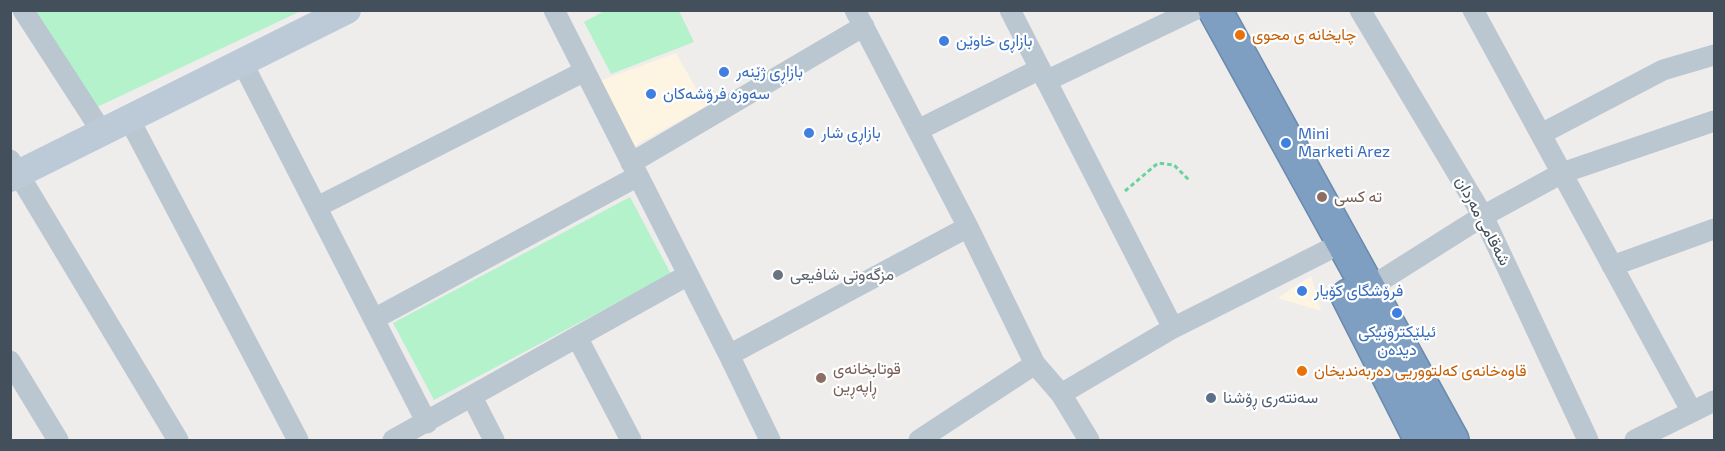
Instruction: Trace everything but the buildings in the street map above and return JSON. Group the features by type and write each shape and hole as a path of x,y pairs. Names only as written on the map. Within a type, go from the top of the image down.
{"highway":[{"path":"1213,12 1326,251 1421,441"},
{"path":"1213,12 1369,288 1452,441"}],"street":[{"path":"23,10 102,132"},
{"path":"178,441 13,170 102,132 128,117 347,10"},
{"path":"554,10 729,355 770,441"},
{"path":"1010,10 1173,328"},
{"name":"شەقامی مەردان","path":"1360,10 1483,216 1588,441"},
{"path":"1474,11 1692,412"},
{"path":"918,130 1043,75 1213,12"},
{"path":"374,319 635,170 860,18 968,227 1035,364 1061,394 1089,441"},
{"path":"1541,134 1663,70 1714,56"},
{"path":"242,62 428,423"},
{"path":"317,207 585,71"},
{"path":"128,117 297,441"},
{"path":"1369,288 1483,216 1562,173 1714,121"},
{"path":"729,355 968,227"},
{"path":"1612,266 1714,229"},
{"path":"1061,394 1173,328 1326,251"},
{"path":"393,441 688,275"},
{"path":"577,337 631,441"},
{"path":"10,361 58,441"},
{"path":"919,441 1035,364"},
{"path":"472,397 494,441"},
{"path":"1635,441 1714,401"}],"path":[{"path":"1110,204 1158,163 1174,165 1189,180"}],"shaded area":[{"name":"سەوزە فرۆشەکان","path":"676,53 706,106 629,149 597,82"},
{"name":"فرۆشگای کۆیار","path":"1311,276 1321,311 1278,298 1294,287"}],"green space":[{"path":"606,10 679,11 694,42 611,74 584,22"},
{"path":"33,11 301,11 95,108"},
{"path":"630,197 671,274 434,400 393,323"}],"place":[{"name":"چايخانه ى محوى","path":"1240,35"},
{"name":"بازاڕی خاوێن","path":"944,41"},
{"name":"بازاڕی ژێنەر","path":"724,72"},
{"name":"سەوزە فرۆشەکان","path":"651,94"},
{"name":"بازاڕی شار","path":"809,133"},
{"name":"Mini Marketi Arez","path":"1286,143"},
{"name":"ته كسى","path":"1322,197"},
{"name":"مزگەوتی شافیعی","path":"778,275"},
{"name":"فرۆشگای کۆیار","path":"1302,291"},
{"name":"ئیلێکترۆنیکی دیدەن","path":"1397,313"},
{"name":"قاوەخانەی کەلتووریی دەربەندیخان","path":"1302,371"},
{"name":"قوتابخانەی ڕاپەڕین","path":"821,378"},
{"name":"سەنتەری ڕۆشنا","path":"1211,398"}]}
